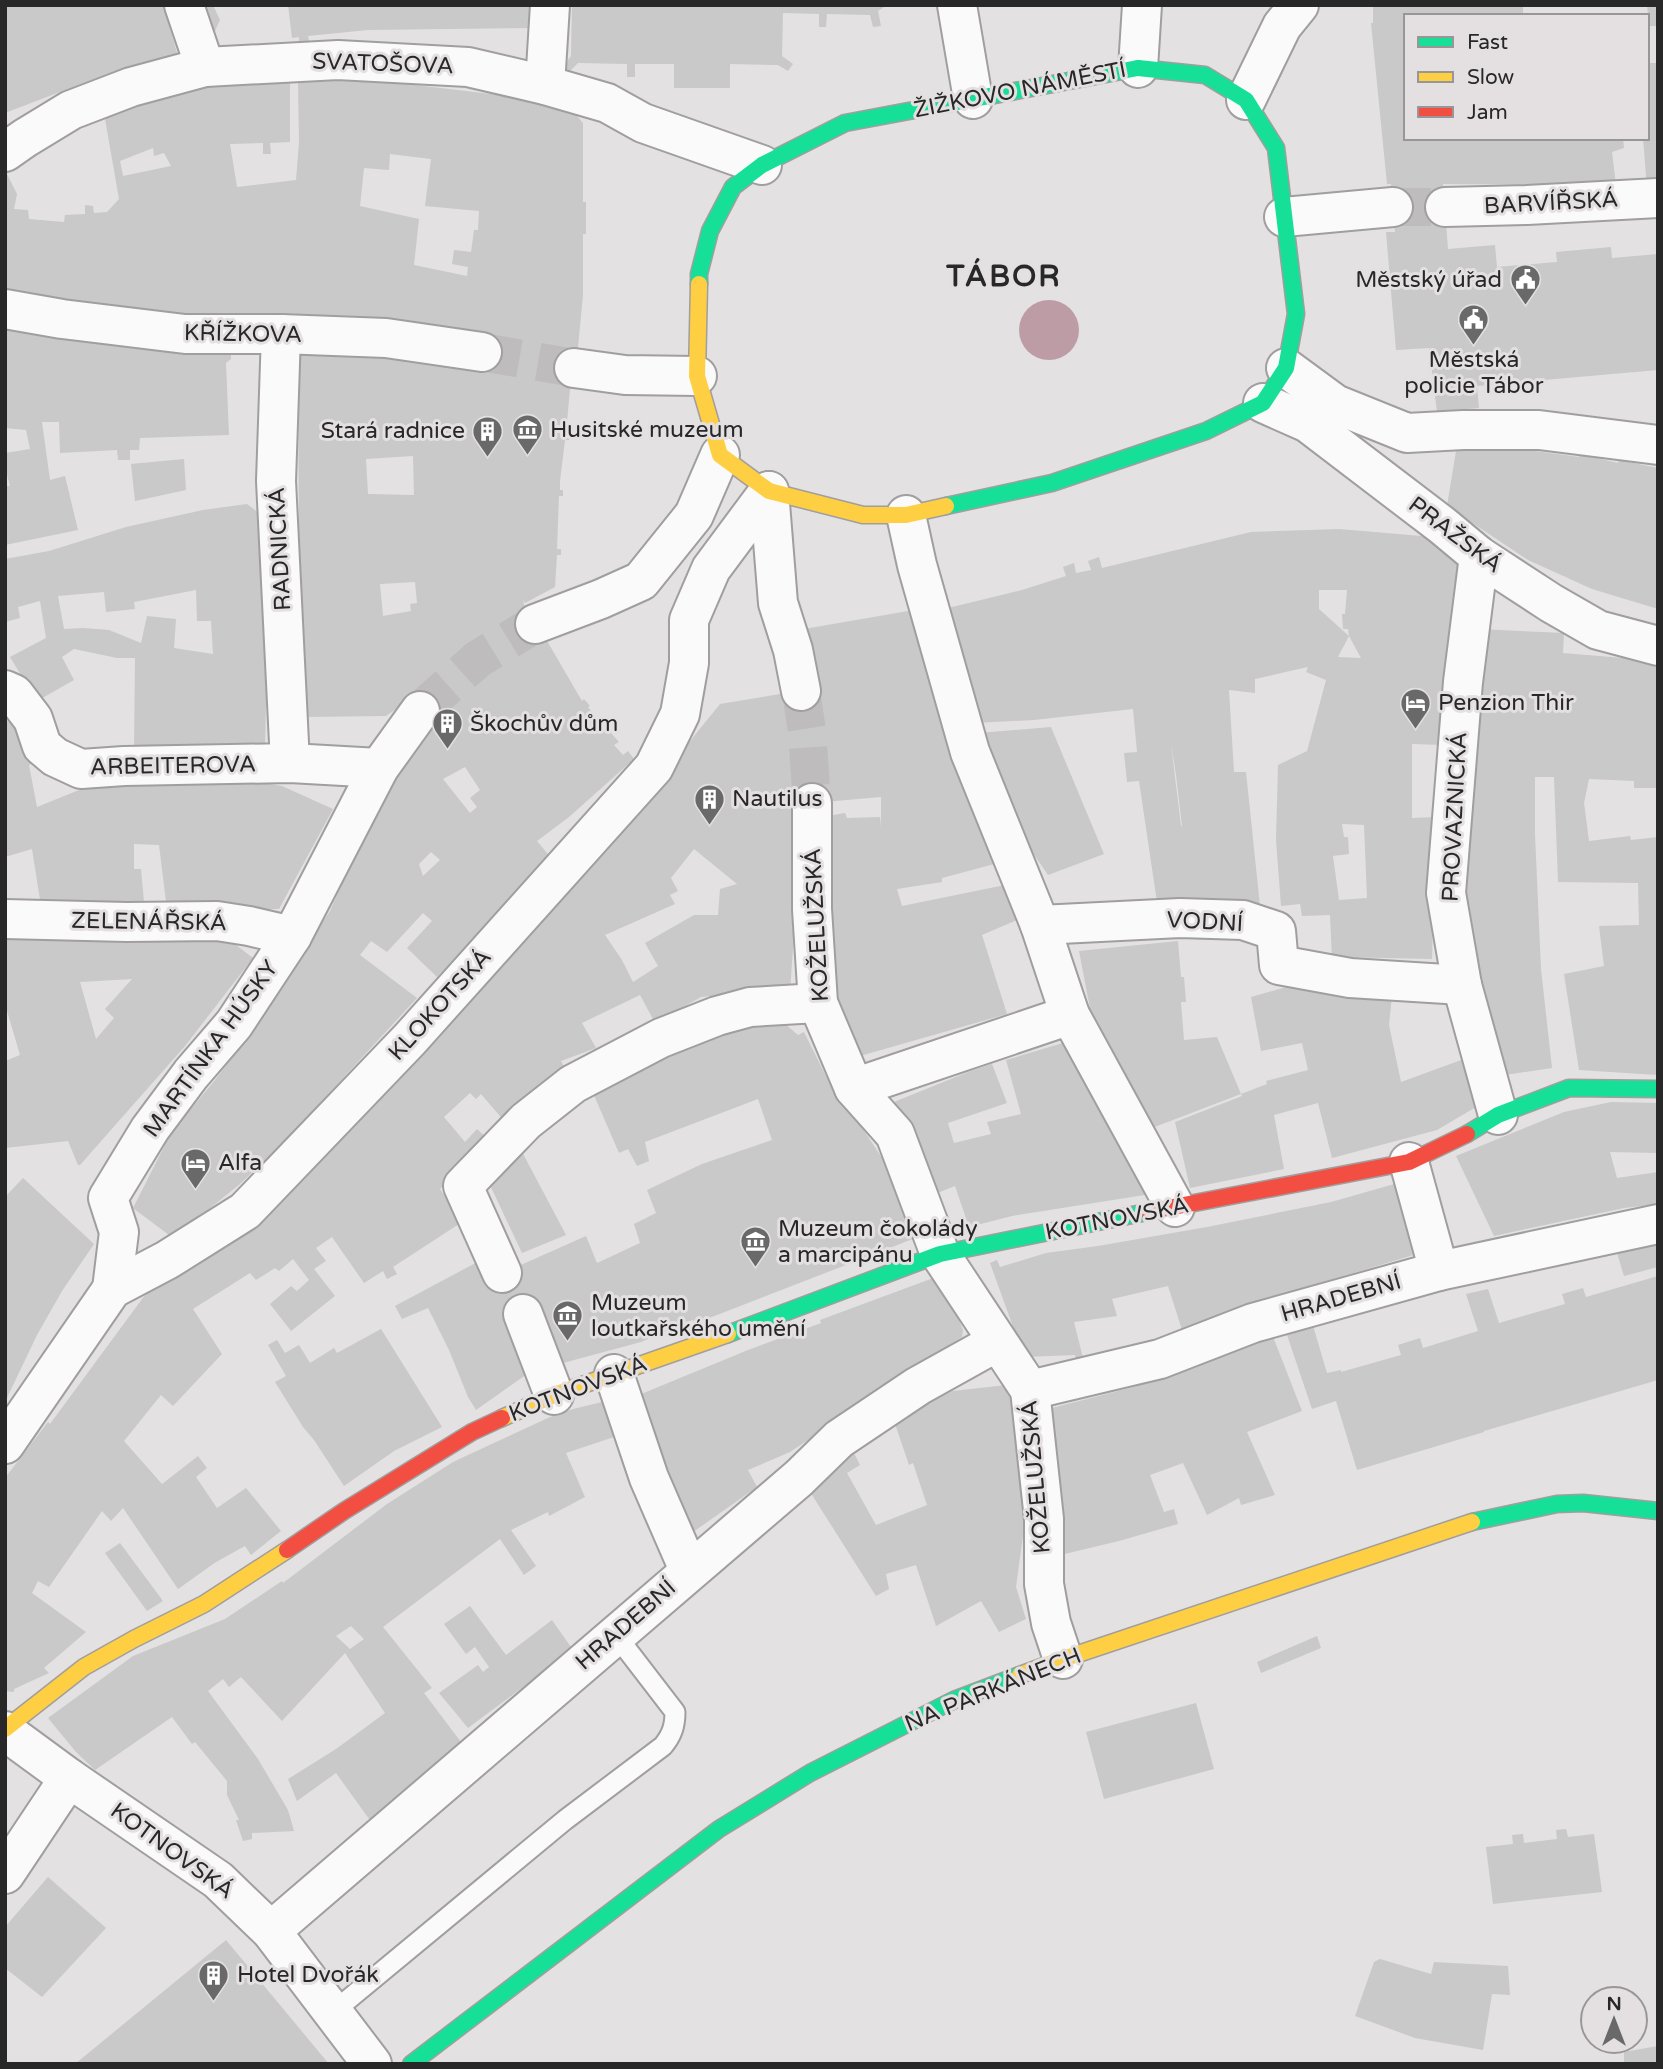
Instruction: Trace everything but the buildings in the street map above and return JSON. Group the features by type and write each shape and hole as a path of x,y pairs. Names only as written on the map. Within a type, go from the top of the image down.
{"street":[{"path":"184,5 205,67"},
{"path":"545,85 550,5"},
{"path":"957,5 973,99"},
{"path":"1138,68 1142,5"},
{"path":"1246,100 1282,26 1299,5"},
{"name":"SVATOŠOVA","path":"5,152 71,110 131,88 205,67 338,60 468,66 545,85 607,103 643,123 762,165"},
{"name":"ŽIŽKOVO NÁMĚSTÍ","path":"720,455 697,376 699,274 710,231 733,187 762,165 845,122 1138,68 1205,75 1246,100 1276,148 1296,314 1286,368 1263,403"},
{"name":"BARVÍŘSKÁ","path":"1445,207 1658,198"},
{"path":"1284,217 1393,207"},
{"name":"KŘÍŽKOVA","path":"5,309 185,334 386,338 482,352"},
{"name":"RADNICKÁ","path":"281,334 276,481 290,763"},
{"path":"574,368 625,375 697,376"},
{"path":"1286,368 1335,404 1407,433 1463,429 1539,430 1658,445"},
{"path":"535,624 642,581 694,515 720,455 769,491 863,515 906,515 1052,483 1206,431 1263,403"},
{"name":"PRAŽSKÁ","path":"1263,403 1308,423 1479,556 1551,603 1598,630 1658,646"},
{"path":"769,491 778,603 793,650 801,691"},
{"name":"KLOKOTSKÁ","path":"5,1444 112,1289 167,1260 245,1211 410,1039 654,767 680,714 689,663 689,620 711,569 769,491"},
{"path":"906,515 917,565 970,752 1040,925 1070,1015 1175,1207"},
{"name":"PROVAZNICKÁ","path":"1479,556 1463,682 1446,893 1462,985 1498,1115"},
{"name":"ARBEITEROVA","path":"5,690 14,694 33,719 42,746 55,757 81,769 290,763 379,768"},
{"name":"MARTÍNKA HÚSKY","path":"112,1289 119,1232 108,1198 150,1129 191,1074 234,1024 292,936 379,768 421,710"},
{"name":"KOŽELUŽSKÁ","path":"812,803 812,909 818,1003 854,1088 895,1134 940,1254 1030,1390 1044,1518 1044,1584 1051,1623 1063,1659"},
{"name":"VODNÍ","path":"1040,925 1180,918 1243,920 1276,931 1279,965 1350,978 1462,985"},
{"name":"ZELENÁŘSKÁ","path":"5,919 217,921 292,936"},
{"path":"502,1273 463,1186 526,1121 573,1084 661,1038 717,1016 750,1007 818,1003"},
{"path":"854,1088 1070,1015"},
{"name":"KOTNOVSKÁ","path":"372,2064 271,1931 218,1880 69,1778 5,1730 84,1667 204,1604 344,1511 472,1432 554,1395 940,1254 1409,1162 1464,1136 1498,1115 1569,1088 1658,1089"},
{"path":"1409,1162 1439,1271"},
{"name":"HRADEBNÍ","path":"1030,1390 1160,1359 1253,1323 1439,1271 1658,1224"},
{"path":"523,1314 554,1395"},
{"name":"HRADEBNÍ","path":"271,1931 799,1478 839,1439 918,1386 997,1342"},
{"path":"614,1374 649,1478 689,1570"},
{"name":"NA PARKÁNECH","path":"411,2064 719,1829 810,1773 954,1700 1063,1659 1476,1521 1557,1504 1583,1503 1658,1511"},
{"path":"5,1874 69,1778"}],"lane":[{"path":"333,2012 565,1821 663,1746 671,1736 675,1712 615,1634"}],"shaded area":[{"path":"1049,300 1070,309 1079,330 1070,351 1049,360 1028,351 1019,330 1028,309"}],"tunnel":[{"path":"1393,207 1445,207"},
{"path":"482,352 574,368"},
{"path":"420,711 478,659 535,624"},
{"path":"801,691 812,803"}],"traffic: fast":[{"path":"946,506 1052,483 1206,431 1263,403 1286,368 1296,314 1276,148 1246,100 1205,75 1138,68"},
{"path":"699,284 710,231 733,187 762,165 845,123 1138,68"},
{"path":"1467,1134 1498,1115 1569,1088 1658,1089"},
{"path":"728,1334 940,1254 1147,1212"},
{"path":"1472,1522 1557,1504 1583,1503 1658,1511"},
{"path":"411,2064 719,1829 810,1773 954,1700 1020,1675"}],"traffic: slow":[{"path":"699,284 697,376 720,455 769,491 863,515 906,515 946,506"},
{"path":"502,1418 554,1395 728,1334"},
{"path":"1020,1675 1472,1522"},
{"path":"5,1729 84,1667 204,1604 287,1550"}],"traffic: jam":[{"path":"1147,1212 1409,1162 1467,1134"},
{"path":"287,1550 344,1511 472,1432 502,1418"}],"place":[{"name":"Městský úřad","path":"1525,307"},
{"name":"Městská policie Tábor","path":"1474,346"},
{"name":"Husitské muzeum","path":"527,457"},
{"name":"Stará radnice","path":"488,458"},
{"name":"Penzion Thir","path":"1415,730"},
{"name":"Škochův dům","path":"447,751"},
{"name":"Nautilus","path":"709,826"},
{"name":"Alfa","path":"195,1190"},
{"name":"Muzeum čokolády a marcipánu","path":"755,1269"},
{"name":"Muzeum loutkařského umění","path":"568,1343"},
{"name":"Hotel Dvořák","path":"214,2002"}],"district":[{"name":"TÁBOR","path":"1004,276"}]}
